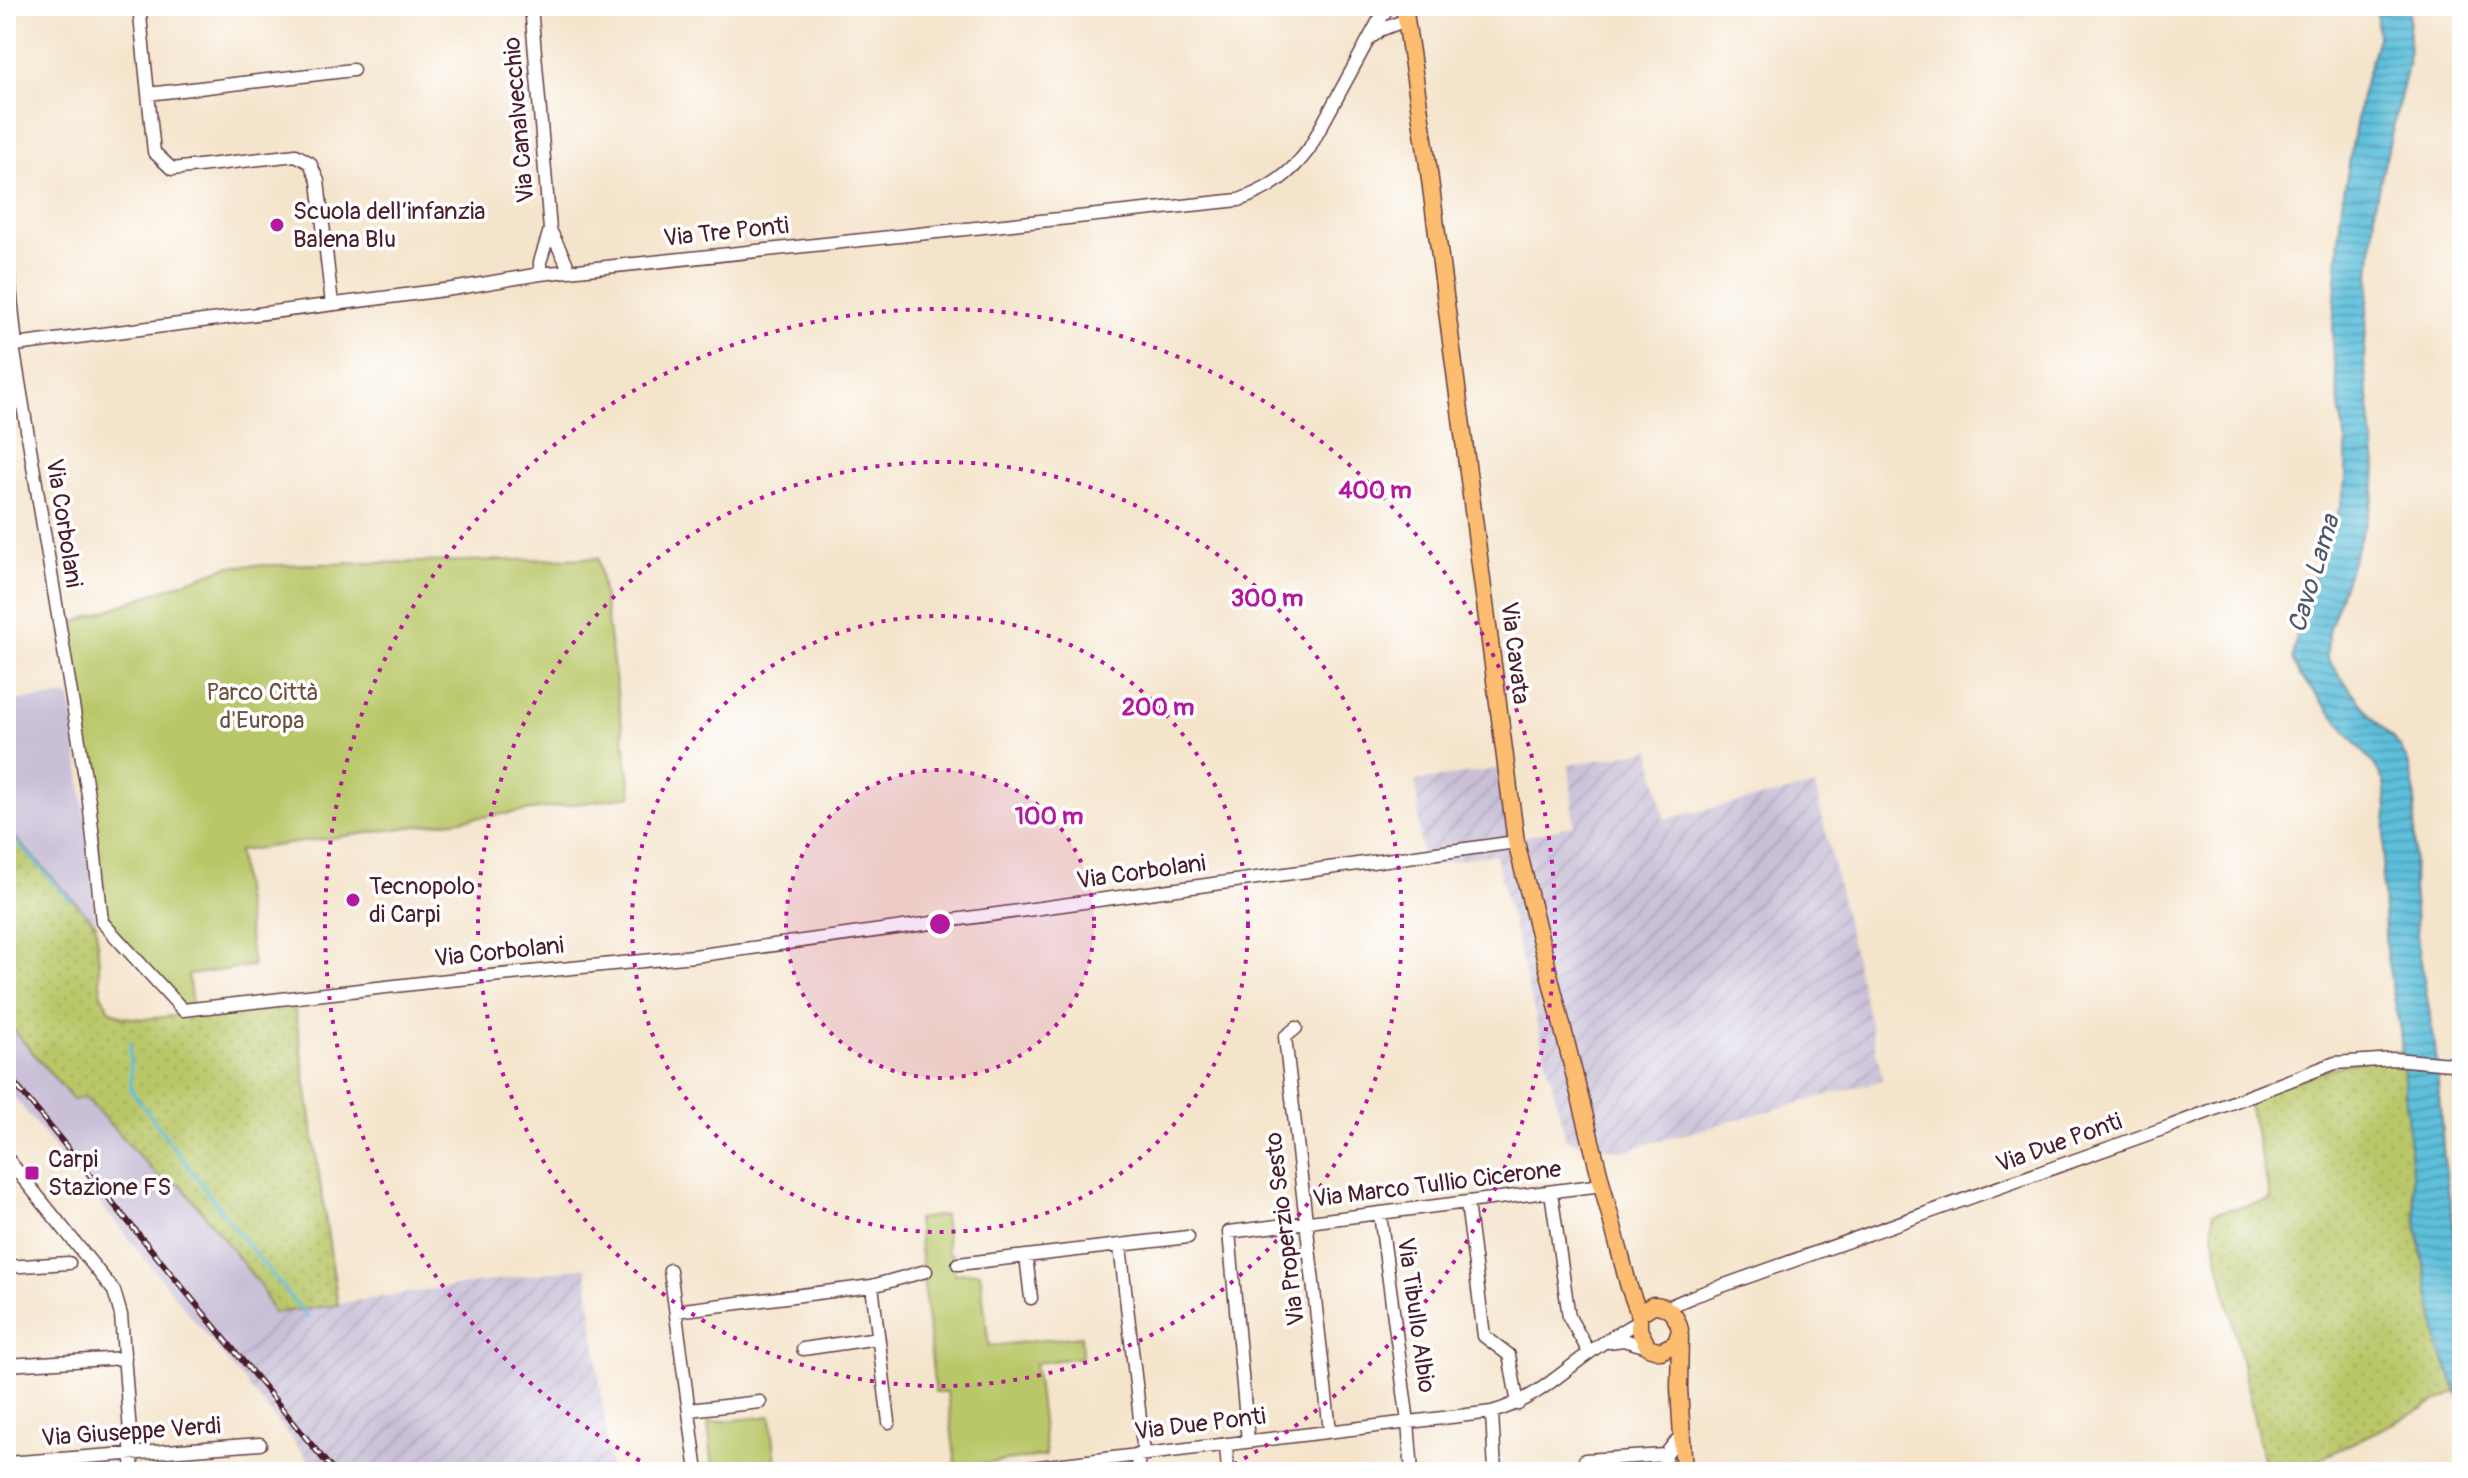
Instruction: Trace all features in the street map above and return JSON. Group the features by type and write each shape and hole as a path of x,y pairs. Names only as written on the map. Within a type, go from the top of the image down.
{"main road":[{"name":"Via Cavata","path":"1405,13 1431,188 1516,842 1629,1287 1633,1295 1654,1313"},
{"path":"1679,1388 1672,1370 1641,1338 1654,1313 1680,1336 1679,1388 1684,1472"},
{"path":"1653,1349 1669,1348 1680,1336"}],"street":[{"path":"139,6 154,152 172,169 296,155 310,163 318,181 332,304"},
{"name":"Via Canalvecchio","path":"531,6 550,230 566,262 567,271"},
{"name":"Via Tre Ponti","path":"12,346 452,289 540,274 1239,200 1279,182 1295,169 1389,6"},
{"path":"1370,38 1405,13"},
{"path":"148,94 353,70"},
{"name":"Via Canalvecchio","path":"540,274 540,262 550,230"},
{"path":"6,249 12,346"},
{"name":"Via Corbolani","path":"12,346 89,801 102,922 183,1010 694,956 1516,842"},
{"name":"Via Properzio Sesto","path":"1296,1028 1285,1037 1330,1431"},
{"name":"Via Due Ponti","path":"998,1472 1053,1468 1141,1454 1492,1412 1535,1395 1595,1348 1654,1313 1694,1296 2154,1132 2335,1063 2394,1059 2462,1065"},
{"path":"6,1157 114,1291 121,1315 133,1472"},
{"name":"Via Marco Tullio Cicerone","path":"1248,1441 1229,1232 1602,1185"},
{"path":"1551,1192 1569,1317 1595,1348 1623,1340 1653,1349"},
{"path":"1467,1203 1484,1336 1509,1355 1518,1404"},
{"name":"Via Tibullo Albio","path":"1380,1214 1408,1422"},
{"path":"958,1264 1188,1237"},
{"path":"1120,1246 1141,1454 1139,1472"},
{"path":"1026,1256 1031,1298"},
{"path":"6,1267 69,1263"},
{"path":"670,1270 697,1472"},
{"path":"676,1311 872,1286 926,1271"},
{"path":"872,1286 889,1422"},
{"path":"803,1349 878,1338"},
{"path":"6,1365 125,1358"},
{"path":"689,1410 760,1402"},
{"path":"1492,1412 1495,1472"},
{"path":"1408,1422 1412,1472"},
{"path":"1666,1472 1665,1455 1683,1433"},
{"name":"Via Giuseppe Verdi","path":"6,1463 260,1444"},
{"path":"1226,1444 1228,1472"},
{"path":"1586,1472 1585,1460 1665,1455"}],"shaded area":[{"path":"70,696 91,865 101,994 110,1010 123,1017 145,1019 293,998 338,1305 273,1313 224,1357 6,1087 6,701"},
{"path":"1651,750 1664,819 1815,786 1883,1080 1622,1151 1566,1140 1495,854 1422,866 1416,781 1504,768 1515,839 1574,825 1569,765"},
{"path":"586,1267 611,1472 319,1472 224,1357 273,1313"}],"green space":[{"name":"Parco Città d'Europa","path":"598,558 632,796 238,851 253,966 188,975 192,1005 182,1006 107,922 70,624 229,566"},
{"path":"6,828 96,924 101,994 110,1010 123,1017 145,1019 294,1002 338,1305 273,1313 260,1285 180,1184 166,1185 85,1097 73,1100 6,1021"},
{"path":"2402,1051 2416,1220 2439,1347 2457,1392 2293,1472 2266,1472 2213,1234 2213,1213 2271,1200 2247,1097 2345,1064"},
{"path":"944,1215 948,1254 952,1254 954,1274 980,1272 989,1346 1081,1336 1082,1357 1035,1363 1046,1456 956,1467 947,1392 935,1392 917,1219"},
{"path":"771,1416 777,1472 713,1472 708,1423"}],"water":[{"path":"2376,6 2410,6 2408,65 2376,199 2364,362 2376,466 2374,497 2328,632 2327,659 2372,717 2399,745 2408,762 2415,794 2413,889 2418,944 2435,1045 2444,1159 2462,1288 2462,1403 2439,1347 2416,1220 2400,1030 2386,952 2382,873 2387,809 2384,782 2374,764 2300,676 2293,659 2298,626 2346,482 2346,441 2332,343 2341,209 2361,96 2378,37"}],"waterway":[{"path":"6,830 71,901"},
{"path":"130,1042 131,1090 239,1234 308,1318"}],"railway":[{"path":"6,1073 334,1472"}],"place":[{"name":"Scuola dell’infanzia Balena Blu","path":"277,225"},
{"name":"Tecnopolo di Carpi","path":"353,900"},
{"name":"Carpi Stazione FS","path":"32,1173"}],"water label":[{"name":"Cavo Lama","path":"2314,574"}]}
